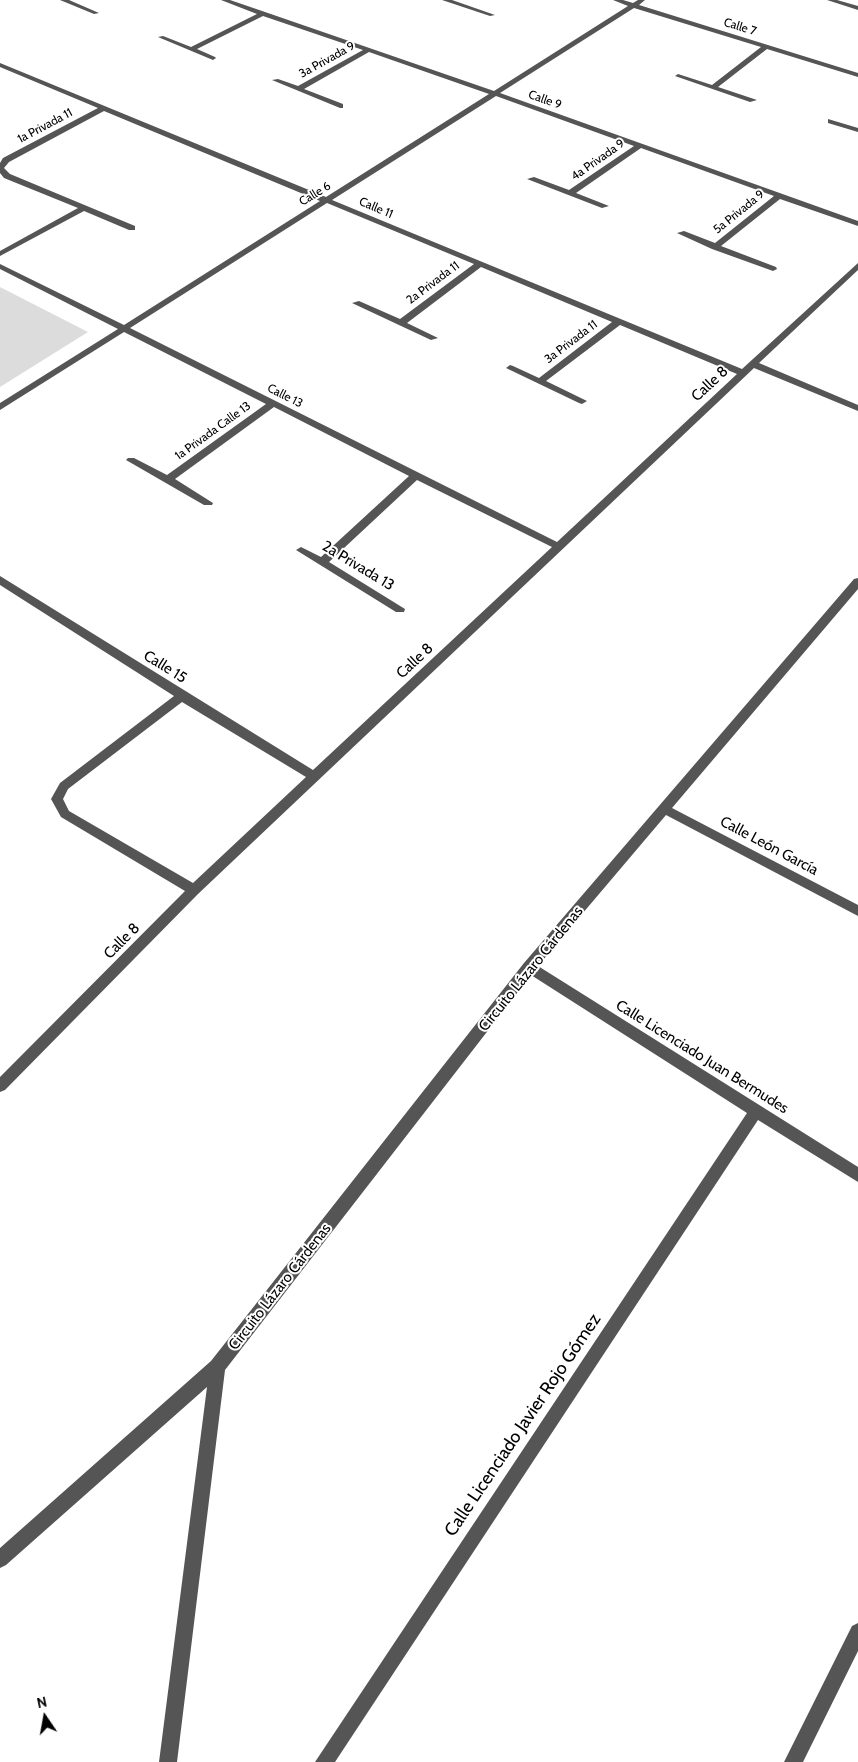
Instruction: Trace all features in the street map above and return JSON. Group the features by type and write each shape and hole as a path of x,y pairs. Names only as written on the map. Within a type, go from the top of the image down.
{"street":[{"path":"63,0 96,13"},
{"name":"Calle 9","path":"224,0 858,224"},
{"path":"447,0 492,15"},
{"name":"Calle 7","path":"616,0 858,74"},
{"name":"Calle 6","path":"0,407 642,0"},
{"path":"834,0 858,8"},
{"path":"192,50 263,14"},
{"path":"161,37 213,58"},
{"path":"713,87 766,47"},
{"name":"3a Privada 9","path":"298,89 368,50"},
{"name":"Calle 11","path":"0,65 743,373"},
{"path":"678,76 753,100"},
{"name":"3a Privada 9","path":"276,80 340,106"},
{"name":"1a Privada 11","path":"0,168 6,160 104,108"},
{"path":"831,121 858,130"},
{"path":"850,128 858,121"},
{"name":"4a Privada 9","path":"570,193 639,146"},
{"path":"0,168 7,176 132,228"},
{"name":"4a Privada 9","path":"530,179 605,206"},
{"name":"5a Privada 9","path":"716,247 779,196"},
{"path":"0,254 84,208"},
{"name":"5a Privada 9","path":"681,233 773,269"},
{"name":"2a Privada 11","path":"402,322 480,264"},
{"name":"Calle 8","path":"0,1086 194,890 858,265"},
{"name":"Calle 13","path":"0,266 558,547"},
{"name":"2a Privada 11","path":"356,303 434,338"},
{"name":"3a Privada 11","path":"540,381 618,322"},
{"path":"753,364 858,408"},
{"name":"3a Privada 11","path":"510,368 582,401"},
{"name":"1a Privada Calle 13","path":"168,479 272,404"},
{"path":"131,460 168,479 208,504"},
{"path":"322,562 416,476"},
{"name":"2a Privada 13","path":"301,550 400,609"},
{"name":"Calle 15","path":"0,580 182,696 314,777"},
{"name":"Circuito Lázaro Cárdenas","path":"0,1559 217,1367 530,967 858,582"},
{"path":"182,696 64,786 57,799 65,814 194,890"},
{"name":"Calle León García","path":"664,809 858,911"},
{"name":"Calle Licenciado Juan Bermudes","path":"530,967 858,1175"},
{"name":"Calle Licenciado Javier Rojo Gómez","path":"324,1762 756,1111"},
{"path":"168,1762 217,1367"},
{"path":"793,1762 858,1632"}],"shaded area":[{"path":"0,287 88,332 0,387"}]}
